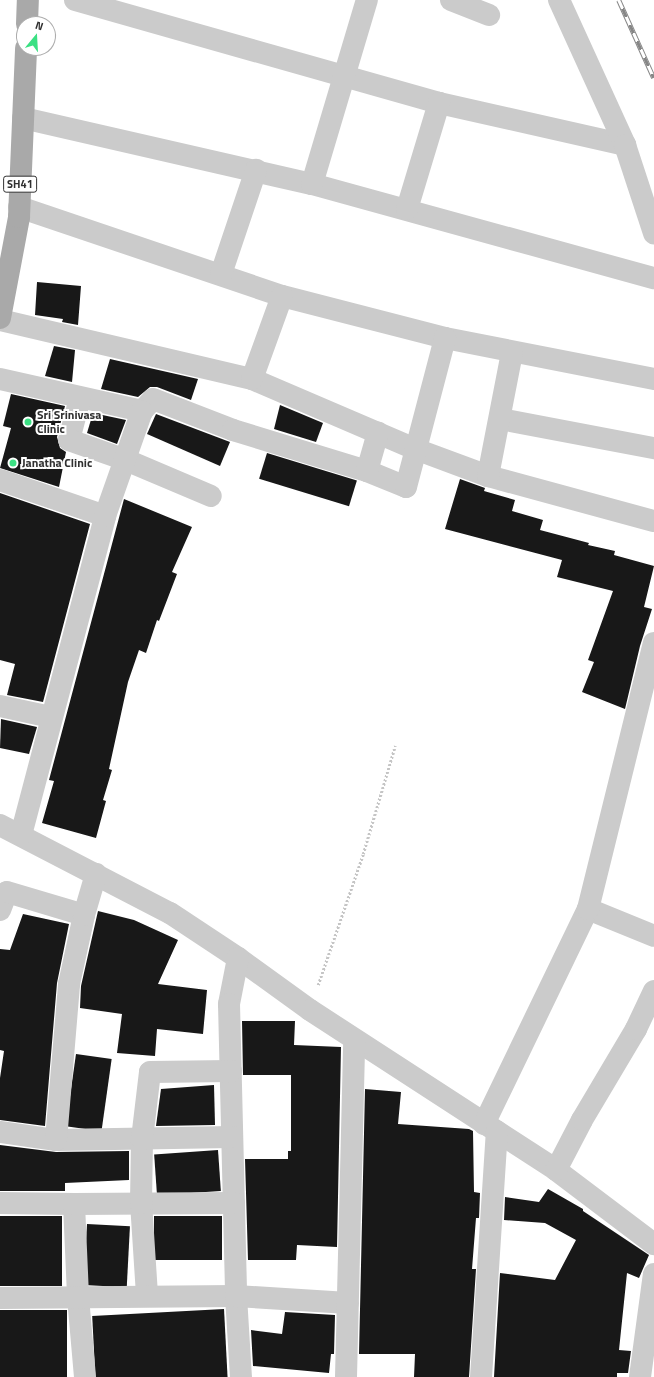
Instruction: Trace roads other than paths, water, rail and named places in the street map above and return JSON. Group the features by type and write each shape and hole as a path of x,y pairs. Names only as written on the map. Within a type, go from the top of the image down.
{"main road":[{"path":"27,16 28,0"},
{"name":"SH41","path":"0,319 19,207 26,56"}],"street":[{"path":"75,0 344,78 439,103 625,146"},
{"path":"312,184 367,0"},
{"path":"451,0 490,15"},
{"path":"559,0 625,146 654,232"},
{"path":"407,209 439,103"},
{"path":"23,118 312,184 654,278"},
{"path":"221,274 256,170"},
{"path":"19,207 221,274 282,296 445,338 654,379"},
{"path":"252,379 282,296"},
{"path":"0,319 252,379 418,450 488,476 654,521"},
{"path":"21,835 105,516 142,411 153,399 233,430 366,471 406,487 418,450 445,338"},
{"path":"488,476 512,352"},
{"path":"0,379 142,411"},
{"path":"80,398 70,440 126,460 211,496"},
{"path":"500,419 654,448"},
{"path":"366,471 378,433"},
{"path":"0,480 105,516"},
{"path":"481,1377 491,1128 588,909 648,693 654,643"},
{"path":"0,706 51,717"},
{"path":"0,825 170,913 238,958 354,1040 556,1170 654,1244"},
{"path":"56,1140 69,984 84,915 96,874"},
{"path":"0,910 7,892 84,915"},
{"path":"588,909 654,936"},
{"path":"238,958 229,1004 236,1296 241,1377"},
{"path":"556,1170 582,1120 636,1029 654,991"},
{"path":"346,1377 354,1040"},
{"path":"147,1295 141,1203 142,1139 150,1072 231,1071"},
{"path":"0,1132 56,1140 232,1136"},
{"path":"0,1203 234,1203"},
{"path":"74,1204 78,1297 86,1377"},
{"path":"640,1377 648,1347 654,1274"},
{"path":"0,1298 147,1295 236,1296 348,1303"}],"railway":[{"path":"619,0 654,78"}],"place":[{"name":"Sri Srinivasa Clinic","path":"28,422"},
{"name":"Janatha Clinic","path":"13,463"}]}
